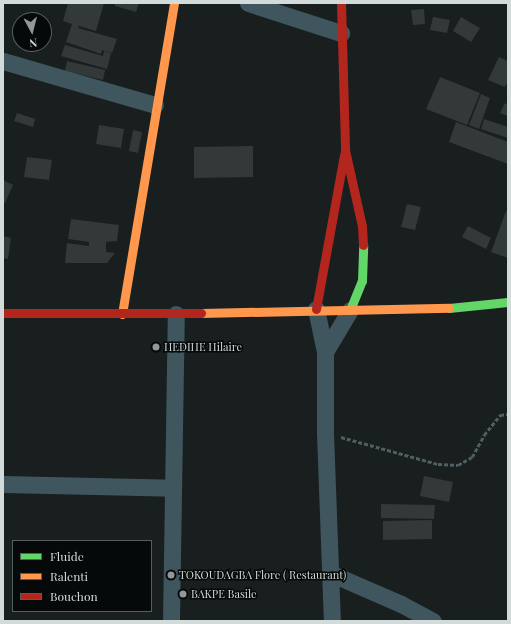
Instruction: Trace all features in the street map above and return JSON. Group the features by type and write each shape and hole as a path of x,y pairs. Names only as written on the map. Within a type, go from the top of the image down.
{"street":[{"path":"122,314 155,105 174,3"},
{"path":"248,3 341,33"},
{"path":"325,352 350,310 362,281 362,226 345,150 341,3"},
{"path":"3,61 155,105"},
{"path":"332,621 332,574 325,433 325,352 316,309 345,150"},
{"path":"3,313 176,314 316,309 350,310 464,308 508,302"},
{"path":"171,621 176,314"},
{"path":"3,484 173,488"},
{"path":"332,574 401,604 433,621"}],"path":[{"path":"325,433 438,464 458,465 472,457 484,435 500,415 508,414"}],"building":[{"path":"68,3 104,3 96,31 79,26 78,28 117,39 112,53 102,50 101,54 66,42 72,24 63,21"},
{"path":"115,3 139,3 136,12 115,6"},
{"path":"424,9 425,24 413,25 411,10"},
{"path":"433,17 450,20 447,33 430,30"},
{"path":"461,17 480,28 471,42 453,31"},
{"path":"65,45 103,56 104,51 111,53 107,69 61,56"},
{"path":"499,57 508,61 508,81 505,87 488,80"},
{"path":"67,61 105,70 103,80 65,71"},
{"path":"440,77 480,93 467,125 426,109"},
{"path":"481,94 490,98 479,129 469,125"},
{"path":"505,103 508,105 508,116 500,113"},
{"path":"17,113 35,119 33,127 14,121"},
{"path":"484,119 508,127 508,138 481,129"},
{"path":"456,122 508,142 508,164 449,142"},
{"path":"99,125 124,129 121,148 96,144"},
{"path":"133,130 142,132 138,153 129,151"},
{"path":"253,146 253,177 194,178 194,147"},
{"path":"27,157 52,160 49,180 24,177"},
{"path":"3,180 13,185 5,203 3,202"},
{"path":"407,204 421,207 415,230 401,227"},
{"path":"506,211 508,212 508,258 491,252"},
{"path":"71,219 119,225 117,241 106,242 106,252 115,253 107,263 65,263 67,243 89,246 89,242 68,239"},
{"path":"468,226 491,238 486,249 462,237"},
{"path":"3,236 11,238 8,259 3,258"},
{"path":"424,476 453,482 449,502 420,496"},
{"path":"381,504 435,505 434,519 381,518"},
{"path":"432,520 432,539 383,540 383,521"}],"traffic: fast":[{"path":"350,310 362,281 363,245"},
{"path":"449,308 508,302"}],"traffic: slow":[{"path":"122,314 174,3"},
{"path":"201,313 449,308"}],"traffic: jam":[{"path":"341,3 345,150 362,226 363,245"},
{"path":"316,309 344,155"},
{"path":"3,313 201,313"}],"place":[{"name":"HEDIHE Hilaire","path":"156,347"},
{"name":"TOKOUDAGBA Flore ( Restaurant)","path":"171,575"},
{"name":"BAKPE Basile","path":"183,594"}]}
